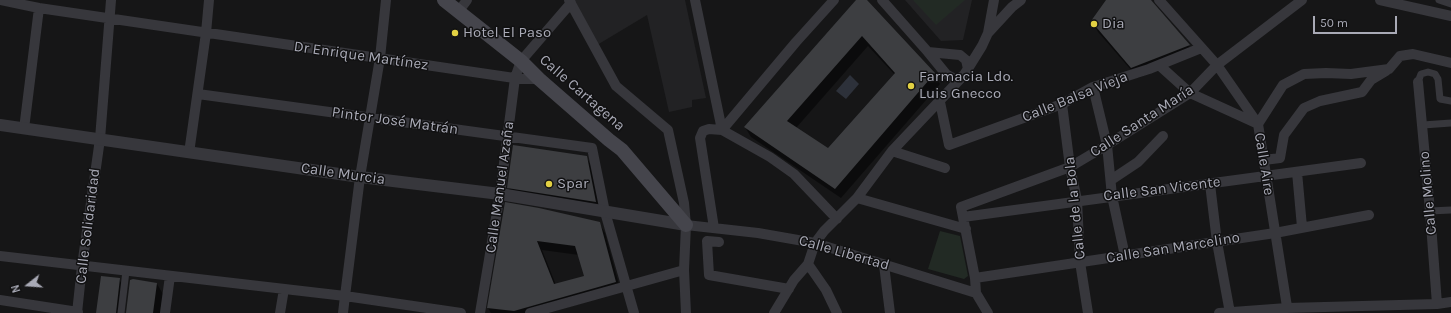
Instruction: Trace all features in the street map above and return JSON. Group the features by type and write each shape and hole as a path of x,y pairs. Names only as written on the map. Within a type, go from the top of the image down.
{"main road":[{"name":"Calle Cartagena","path":"444,0 520,60 539,79 622,150 686,225"}],"street":[{"name":"Dr Enrique Martínez","path":"0,0 39,8 110,17 206,33 515,78 539,79"},
{"name":"Calle Solidaridad","path":"78,312 82,266 100,139 111,0"},
{"path":"189,153 206,33 209,0"},
{"path":"343,313 360,177 380,58 386,0"},
{"path":"458,12 468,0"},
{"path":"695,0 722,130"},
{"path":"722,130 796,42 834,0"},
{"path":"882,0 945,73 953,78 961,78 982,46 988,33 994,0"},
{"path":"988,33 1012,7 1021,0"},
{"name":"Calle Aire","path":"1159,0 1217,65 1258,124 1288,310"},
{"name":"Calle Santa María","path":"962,212 1070,167 1107,145 1190,93 1217,65 1302,0"},
{"path":"1380,0 1451,16"},
{"path":"1439,0 1451,4"},
{"path":"520,60 570,1 616,86 668,130 684,203 686,225 684,270 686,313"},
{"path":"24,129 39,8"},
{"path":"942,99 945,73 943,67 945,60 982,46"},
{"name":"Calle Balsa Vieja","path":"942,99 949,145 1062,104 1093,87 1158,65 1201,48"},
{"path":"774,313 791,284 808,264 816,243 857,198 892,151 966,72 966,60 956,55 928,52"},
{"path":"1264,160 1280,158 1284,135 1304,108 1320,101 1362,92 1371,80 1389,69 1400,56 1413,54 1451,63"},
{"name":"Calle Manuel Azaña","path":"480,313 500,194 515,78 520,60"},
{"path":"1158,65 1190,93 1258,124 1283,85 1304,74 1351,74 1389,69"},
{"path":"1418,82 1421,74 1428,72 1435,74 1438,79 1440,99 1451,101"},
{"name":"Calle Molino","path":"1418,82 1423,125 1437,304"},
{"path":"1093,87 1107,145 1112,196 1124,256"},
{"name":"Pintor José Matrán","path":"198,94 371,117 508,138 592,148"},
{"name":"Calle de la Bola","path":"1062,104 1070,167 1077,200 1080,262 1088,313"},
{"path":"1423,125 1451,123"},
{"name":"Calle Murcia","path":"0,125 360,177 500,194 686,225"},
{"path":"714,228 700,138 703,131 709,129 722,130 770,157 794,174 837,219"},
{"path":"1111,180 1138,162 1163,136"},
{"path":"609,140 592,148 605,212 634,313"},
{"path":"892,151 945,168"},
{"name":"Calle San Vicente","path":"962,212 1210,184 1361,163"},
{"path":"1297,172 1302,227"},
{"path":"1210,184 1217,242 1230,312"},
{"path":"857,198 966,229"},
{"path":"1430,211 1451,210"},
{"path":"962,212 975,278 976,293 988,313"},
{"name":"Calle San Marcelino","path":"975,278 1275,233 1369,215"},
{"name":"Calle Libertad","path":"686,225 816,243 976,293"},
{"path":"719,242 707,241 709,275 791,284"},
{"path":"0,256 345,296 461,313"},
{"path":"808,264 826,290 837,313"},
{"path":"884,265 890,313"},
{"path":"530,313 684,270"},
{"path":"121,313 126,271"},
{"path":"165,313 170,276"},
{"path":"280,313 284,289"},
{"path":"0,300 78,312"},
{"path":"1219,313 1288,310 1380,309 1451,302"}],"shaded area":[{"path":"572,0 685,0 706,98 692,100 692,107 669,112 647,15 597,45"},
{"path":"905,0 972,0 963,40 941,41"},
{"path":"913,0 965,0 936,25"},
{"path":"850,75 859,84 846,99 836,91"},
{"path":"940,231 960,236 968,276 964,279 928,269"}],"building":[{"path":"856,0 867,0 935,73 835,189 744,127","holes":["862,36 895,73 828,148 787,121"]},
{"path":"1106,0 1151,0 1190,45 1131,68 1091,21"},
{"path":"513,145 587,156 596,202 507,188"},
{"path":"505,202 600,222 616,282 514,311 487,308","holes":["537,241 575,246 584,276 554,284"]},
{"path":"101,276 120,278 116,313 96,313"},
{"path":"133,279 157,283 153,313 126,313 130,280"}],"place":[{"name":"Dia","path":"1094,24"},
{"name":"Hotel El Paso","path":"455,33"},
{"name":"Farmacia Ldo. Luis Gnecco","path":"911,86"},
{"name":"Spar","path":"549,184"}]}
